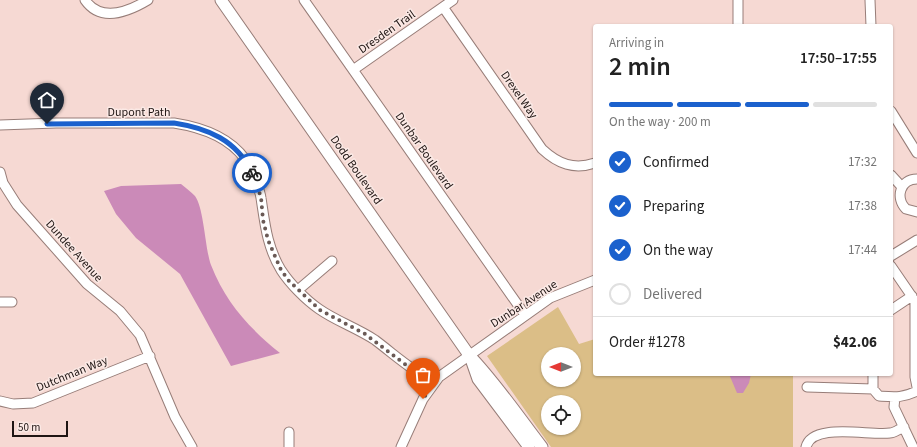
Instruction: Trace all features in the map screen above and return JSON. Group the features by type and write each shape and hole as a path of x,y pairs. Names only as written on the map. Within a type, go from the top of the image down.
{"street":[{"path":"85,0 94,10 108,15 130,9 148,0"},
{"name":"Dodd Boulevard","path":"221,0 469,355"},
{"name":"Dunbar Boulevard","path":"304,0 525,315"},
{"name":"Dresden Trail","path":"353,70 453,0"},
{"path":"738,0 738,24"},
{"path":"870,0 871,24"},
{"name":"Drexel Way","path":"443,7 542,148 553,159 568,166 584,166 593,164"},
{"path":"893,113 917,153"},
{"name":"Dupont Path","path":"0,126 56,123 174,123 189,126 219,137 233,145 246,159 258,186 263,220 273,253 281,270 298,290 320,310 361,332 418,374 434,382"},
{"name":"Dundee Avenue","path":"0,172 9,194 87,284 131,322 140,335 175,417 192,447"},
{"path":"893,177 902,186"},
{"path":"917,179 909,180 902,186 899,198 902,204 909,211 917,212"},
{"path":"0,200 9,194"},
{"path":"893,255 917,240"},
{"path":"298,290 332,261"},
{"path":"893,269 912,296 916,310 915,376 917,387"},
{"name":"Dunbar Avenue","path":"469,355 550,298 593,281"},
{"path":"893,309 912,296"},
{"path":"0,302 12,302"},
{"path":"401,447 423,399 434,382 469,355"},
{"path":"469,355 478,379 529,447"},
{"path":"469,355 488,375 503,397 542,447"},
{"name":"Dutchman Way","path":"0,401 13,404 33,403 150,356"},
{"path":"873,376 873,389 879,396 905,397 917,391"},
{"path":"807,387 873,389"},
{"path":"895,397 894,407 913,447"},
{"path":"806,447 811,438 824,432 891,434 904,427"},
{"path":"289,432 289,447"}],"shaded area":[{"path":"181,184 195,196 198,202 211,265 217,279 231,303 248,324 280,353 231,366 180,274 136,238 116,214 104,191 121,186"},
{"path":"558,307 579,344 593,340 593,376 793,376 793,447 551,447 543,435 581,435 581,395 541,395 541,433 487,356"},
{"path":"730,376 751,376 749,383 743,393 737,393"}],"way so far":[{"path":"252,173 261,197 263,220 268,240 281,270 289,281 320,310 365,334 418,374 434,382 423,399"}],"route":[{"path":"47,124 174,123 189,126 219,137 233,145 246,159 252,173"}]}
